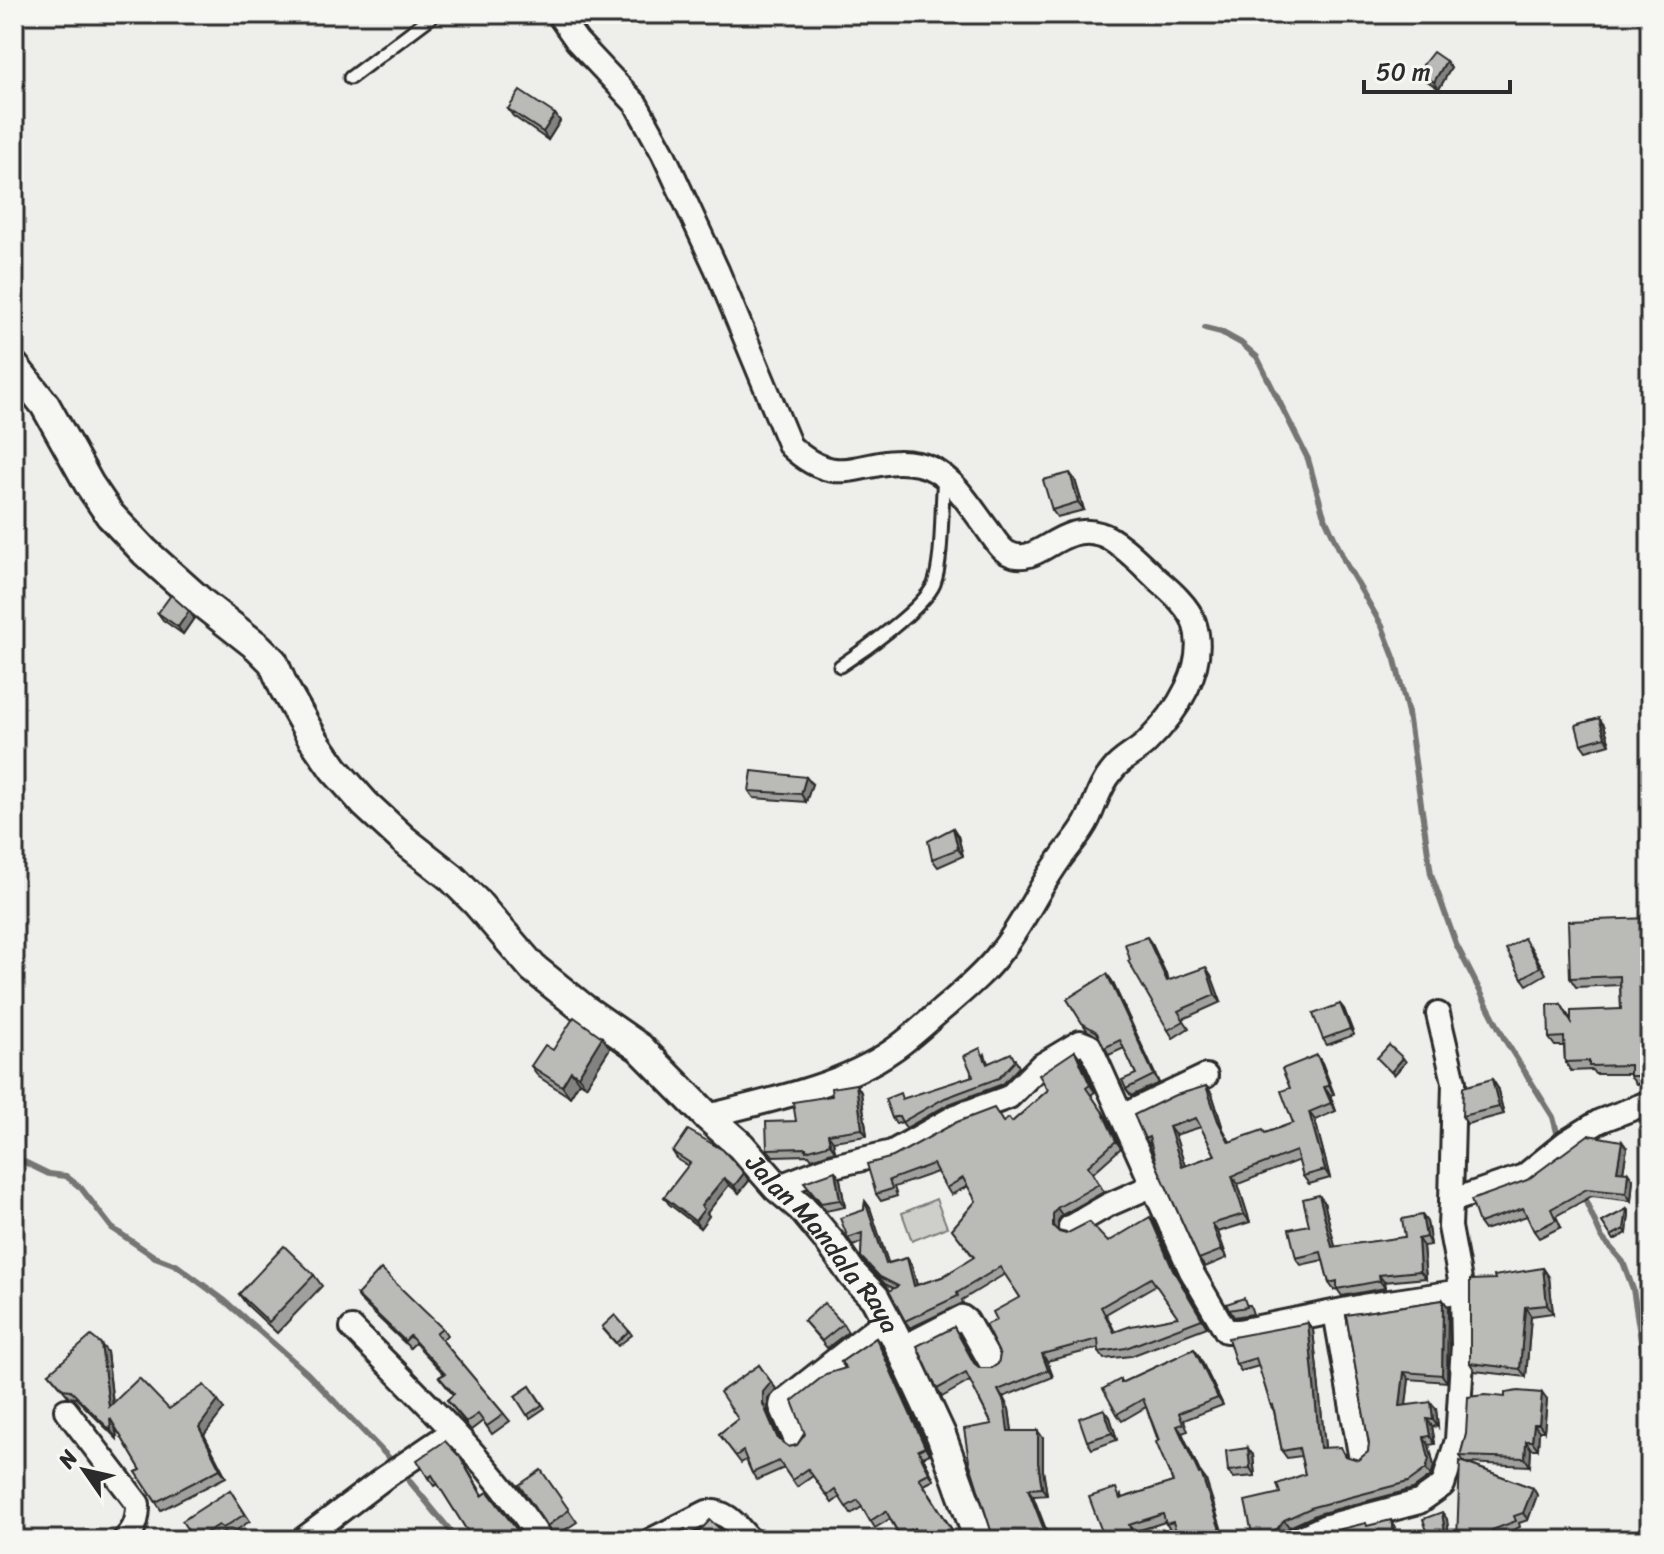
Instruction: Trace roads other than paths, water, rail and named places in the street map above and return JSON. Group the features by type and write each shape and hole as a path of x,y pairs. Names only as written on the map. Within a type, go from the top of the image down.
{"street":[{"path":"558,14 577,41 636,104 663,153 790,446 805,460 847,472 895,460 921,464 939,471 1007,553 1028,557 1073,531 1088,530 1106,535 1176,596 1193,621 1199,654 1188,686 1159,731 1136,753 1116,765 1102,783 1087,822 1000,953 973,982 892,1051 856,1071 768,1101 707,1116"},
{"name":"Jalan Mandala Raya","path":"14,366 45,405 110,515 145,552 273,662 313,739 365,804 451,877 533,968 640,1048 741,1146 777,1187 802,1208 830,1242 853,1275 875,1298 941,1435 979,1540"},
{"path":"1295,1540 1324,1527 1419,1502 1443,1485 1457,1440 1463,1345 1462,1291 1450,1227 1454,1082 1438,1014"},
{"path":"777,1187 829,1167 892,1152 956,1116 1009,1097 1040,1066 1080,1042 1090,1046 1191,1271 1226,1331 1462,1291"},
{"path":"1122,1116 1206,1076"},
{"path":"1451,1201 1524,1176 1566,1142 1600,1121 1650,1102"},
{"path":"1070,1227 1108,1205 1154,1185"},
{"path":"1335,1312 1360,1454"},
{"path":"900,1349 962,1317 991,1363"},
{"path":"796,1440 782,1402 886,1320"},
{"path":"352,1328 453,1431 515,1500 541,1540"},
{"path":"66,1410 138,1504 134,1530 124,1540"},
{"path":"302,1540 453,1431"},
{"path":"651,1540 707,1512 716,1511 727,1516 750,1540"}],"lane":[{"path":"350,78 435,14"},
{"path":"840,666 911,610 933,586 939,562 940,516 951,484"},
{"path":"940,516 951,484"}],"waterway":[{"path":"1205,328 1221,332 1241,343 1257,357 1308,459 1323,513 1346,564 1382,626 1395,660 1408,713 1431,874 1456,944 1505,1040 1553,1117 1559,1140"},
{"path":"14,1157 49,1174 66,1176 81,1188 112,1228 155,1257 176,1265 225,1301 307,1373 395,1464"},
{"path":"1583,1195 1602,1238 1623,1262 1633,1289 1650,1399"},
{"path":"402,1472 458,1540"}]}
